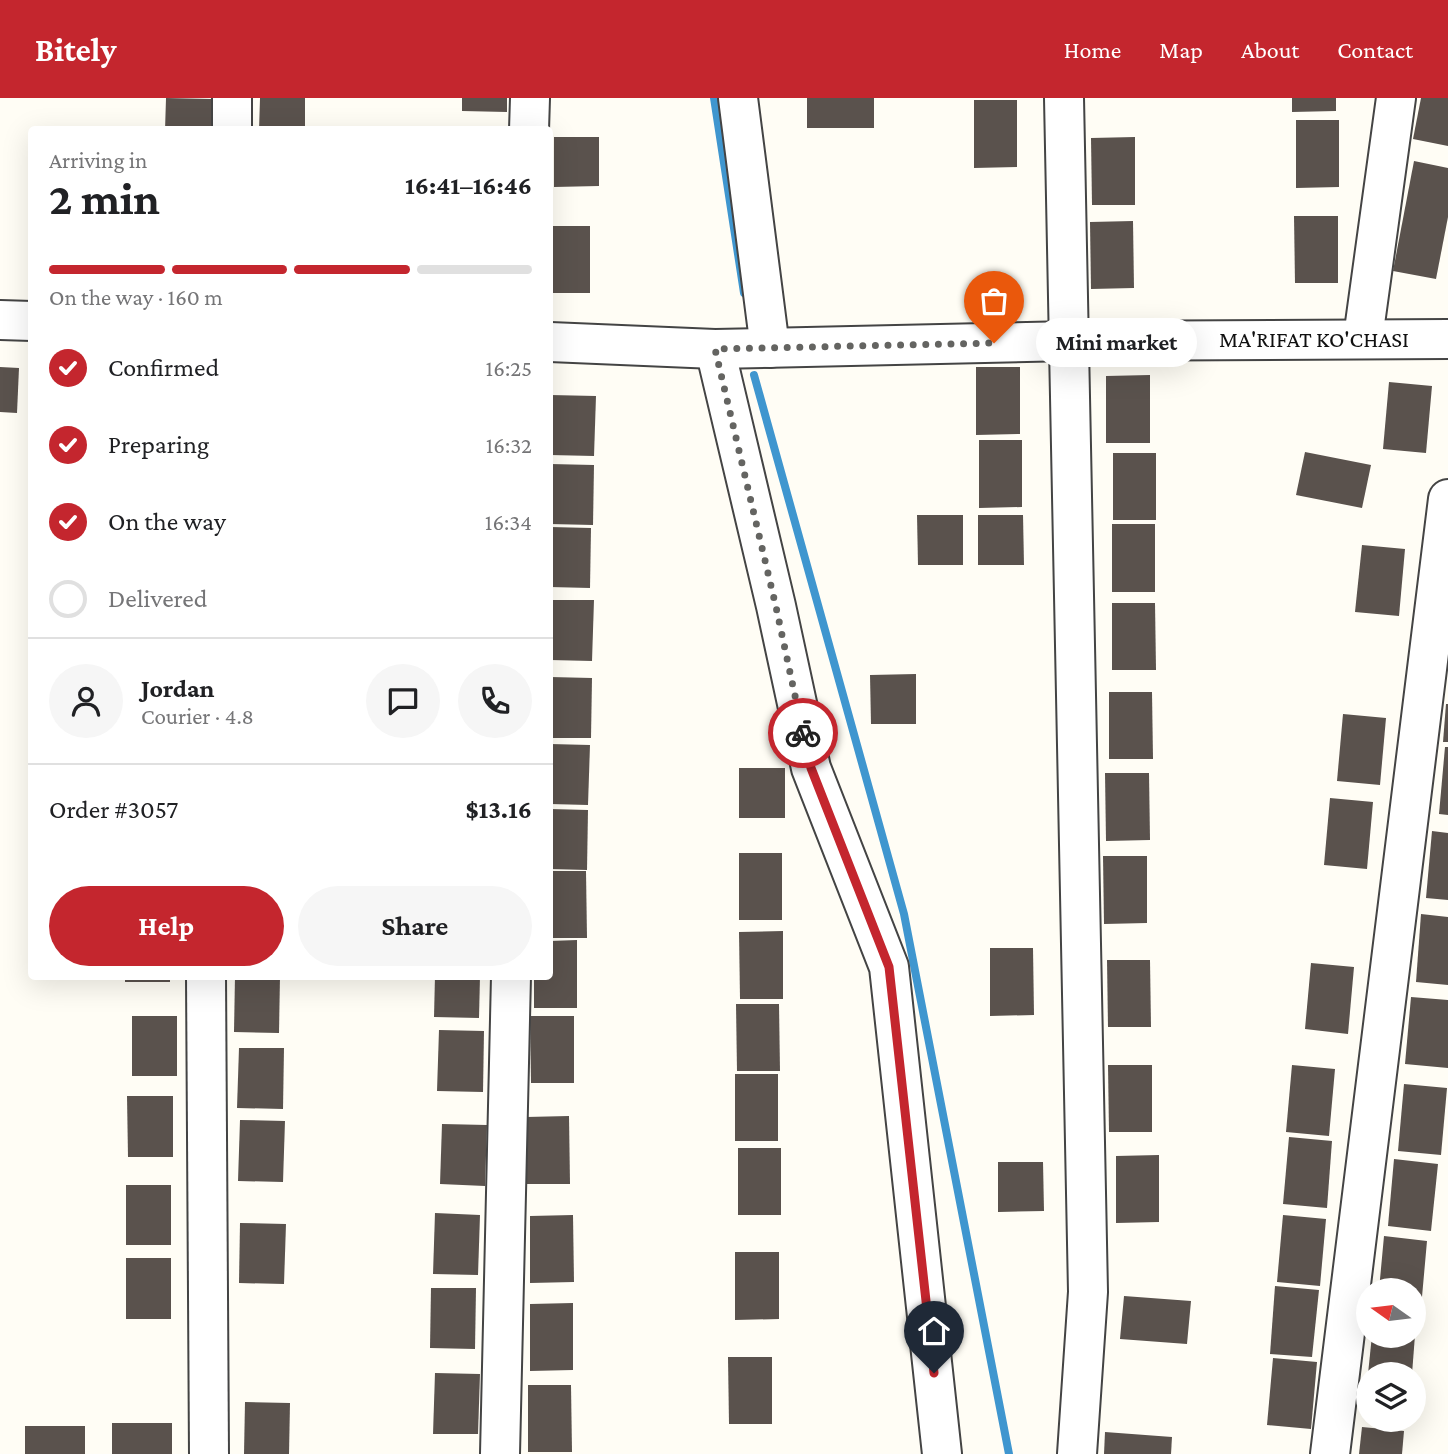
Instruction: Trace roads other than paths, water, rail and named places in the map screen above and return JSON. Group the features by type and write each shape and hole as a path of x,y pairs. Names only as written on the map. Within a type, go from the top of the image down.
{"street":[{"path":"232,98 232,126"},
{"path":"530,98 530,126"},
{"path":"738,98 770,348"},
{"path":"1064,98 1088,1292 1077,1454"},
{"path":"1363,338 1396,98"},
{"path":"0,320 28,321"},
{"name":"MA'RIFAT KO'CHASI","path":"553,342 715,349 1070,341 1448,339"},
{"path":"715,349 811,768 889,967 942,1454"},
{"path":"1330,1454 1448,499"},
{"path":"206,980 209,1454"},
{"path":"500,1454 511,980"}],"waterway":[{"path":"714,98 744,293"},
{"path":"754,375 904,914 1009,1454"}],"place":[{"name":"Mini market","path":"994,343"}]}
